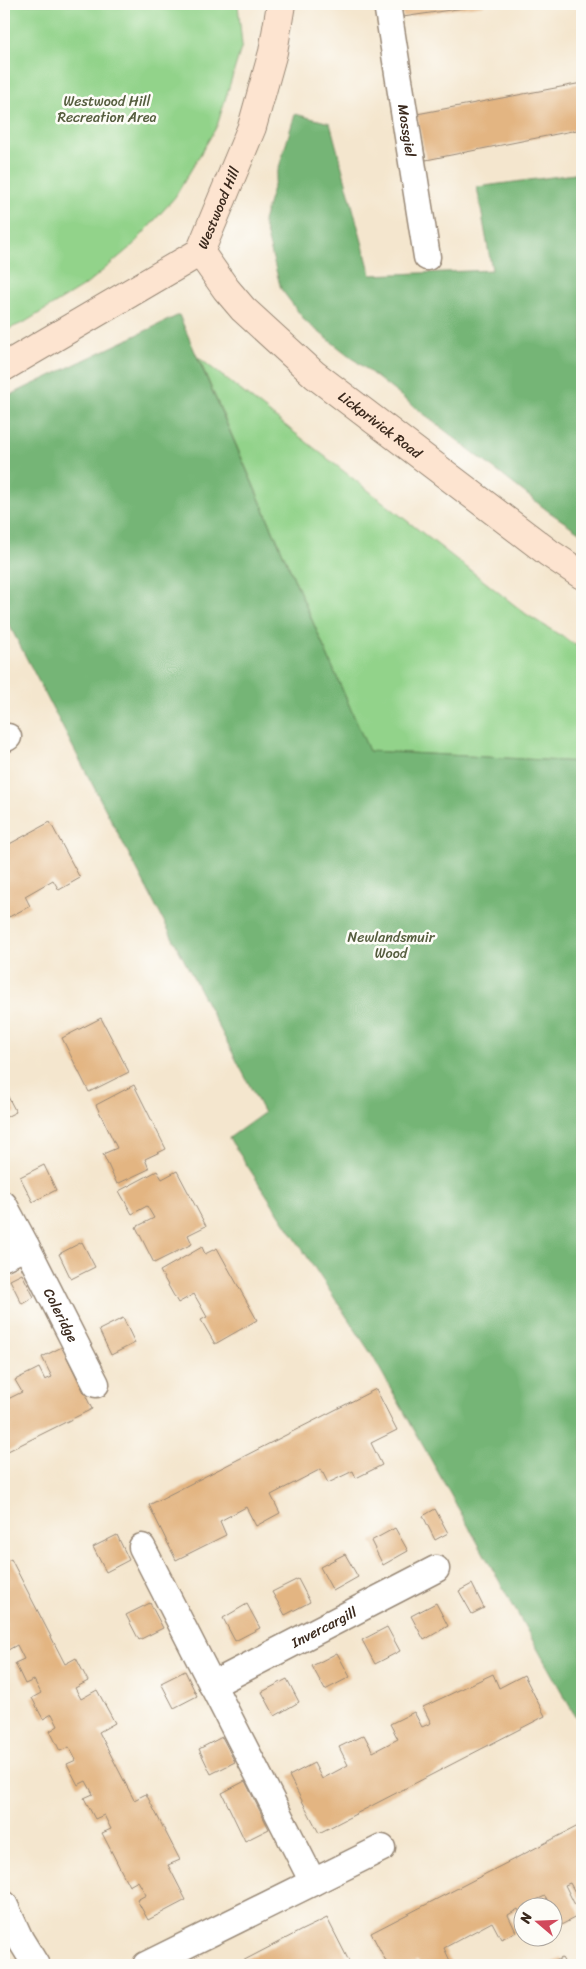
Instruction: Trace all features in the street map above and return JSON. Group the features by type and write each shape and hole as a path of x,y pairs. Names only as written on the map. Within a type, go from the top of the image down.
{"street":[{"name":"Westwood Hill","path":"4,367 200,252 252,127 273,52 281,4"},
{"name":"Mossgiel","path":"387,4 427,257"},
{"name":"Lickprivick Road","path":"200,252 226,290 243,309 315,375 549,553 582,575"},
{"name":"Coleridge","path":"4,1204 15,1252 96,1384"},
{"path":"142,1547 313,1882"},
{"name":"Invercargill","path":"212,1685 436,1569"},
{"path":"146,1965 382,1848"},
{"path":"4,1904 12,1945 36,1965"}],"green space":[{"name":"Westwood Hill Recreation Area","path":"4,4 238,4 242,45 217,126 175,197 133,245 87,284 25,322 4,331"},
{"path":"295,114 330,123 371,275 492,270 477,187 582,173 582,534 548,511 306,322 281,289 263,221"},
{"name":"Newlandsmuir Wood","path":"179,315 369,751 582,762 582,1728 372,1355 229,1138 264,1113 4,615 4,398"},
{"path":"198,357 526,614 582,649 582,762 369,751"}],"building":[{"path":"400,4 484,4 484,5 403,17"},
{"path":"582,83 582,129 426,160 417,114"},
{"path":"50,822 80,878 59,890 53,880 25,896 30,906 9,917 4,908 4,847"},
{"path":"101,1018 129,1072 89,1092 62,1038"},
{"path":"134,1085 166,1149 145,1159 149,1169 117,1184 103,1154 117,1148 96,1105"},
{"path":"4,1089 16,1112 4,1118"},
{"path":"44,1165 56,1190 33,1202 20,1177"},
{"path":"157,1171 162,1179 177,1171 206,1226 188,1235 192,1244 154,1263 136,1227 154,1218 147,1206 132,1214 119,1191"},
{"path":"82,1242 95,1267 71,1279 59,1254"},
{"path":"202,1247 205,1254 217,1248 257,1320 215,1344 201,1320 207,1317 194,1294 178,1303 160,1271"},
{"path":"22,1274 34,1297 22,1304 10,1280"},
{"path":"123,1318 135,1343 111,1355 99,1330"},
{"path":"62,1347 92,1409 4,1453 4,1401 22,1392 15,1380 39,1368 45,1380 52,1377 42,1357"},
{"path":"376,1389 397,1430 371,1443 382,1465 356,1478 353,1471 328,1483 321,1469 271,1495 280,1513 256,1526 246,1507 220,1521 226,1535 176,1560 149,1505"},
{"path":"435,1509 448,1533 435,1540 423,1516"},
{"path":"395,1528 408,1551 383,1565 371,1541"},
{"path":"117,1535 129,1560 106,1572 93,1547"},
{"path":"345,1554 358,1577 333,1591 320,1567"},
{"path":"11,1559 65,1664 76,1658 88,1681 75,1688 81,1699 97,1690 115,1723 99,1732 134,1800 146,1794 180,1860 168,1865 186,1900 148,1920 137,1900 146,1895 138,1881 129,1886 102,1833 111,1829 104,1815 95,1819 84,1798 93,1794 86,1781 78,1785 67,1764 76,1760 69,1747 60,1751 50,1731 58,1726 52,1714 43,1719 32,1698 41,1693 34,1680 25,1684 15,1663 24,1659 17,1645 8,1650 4,1641 4,1627 7,1625 4,1619 4,1563"},
{"path":"298,1579 310,1602 285,1615 272,1592"},
{"path":"472,1584 484,1608 472,1614 459,1591"},
{"path":"150,1603 163,1628 139,1640 126,1615"},
{"path":"436,1603 448,1626 424,1640 411,1616"},
{"path":"247,1604 260,1628 235,1641 223,1618"},
{"path":"387,1627 400,1651 375,1664 362,1640"},
{"path":"337,1653 350,1677 325,1690 312,1666"},
{"path":"185,1671 197,1696 174,1708 161,1683"},
{"path":"493,1674 499,1688 524,1675 545,1716 319,1833 289,1776 314,1763 322,1779 348,1765 339,1747 364,1735 373,1752 398,1739 390,1724 414,1712 422,1727 431,1723 423,1707"},
{"path":"287,1679 299,1702 275,1716 262,1692"},
{"path":"222,1737 235,1762 211,1774 199,1749"},
{"path":"245,1781 269,1829 245,1841 222,1793"},
{"path":"582,1824 582,1895 578,1898 570,1883 565,1885 580,1915 564,1923 564,1896 514,1896 514,1911 508,1915 514,1928 514,1933 501,1939 492,1922 444,1948 452,1965 420,1965 418,1961 409,1965 388,1965 371,1933"},
{"path":"327,1918 351,1965 235,1965 302,1930"},
{"path":"562,1958 566,1965 547,1965"}]}
